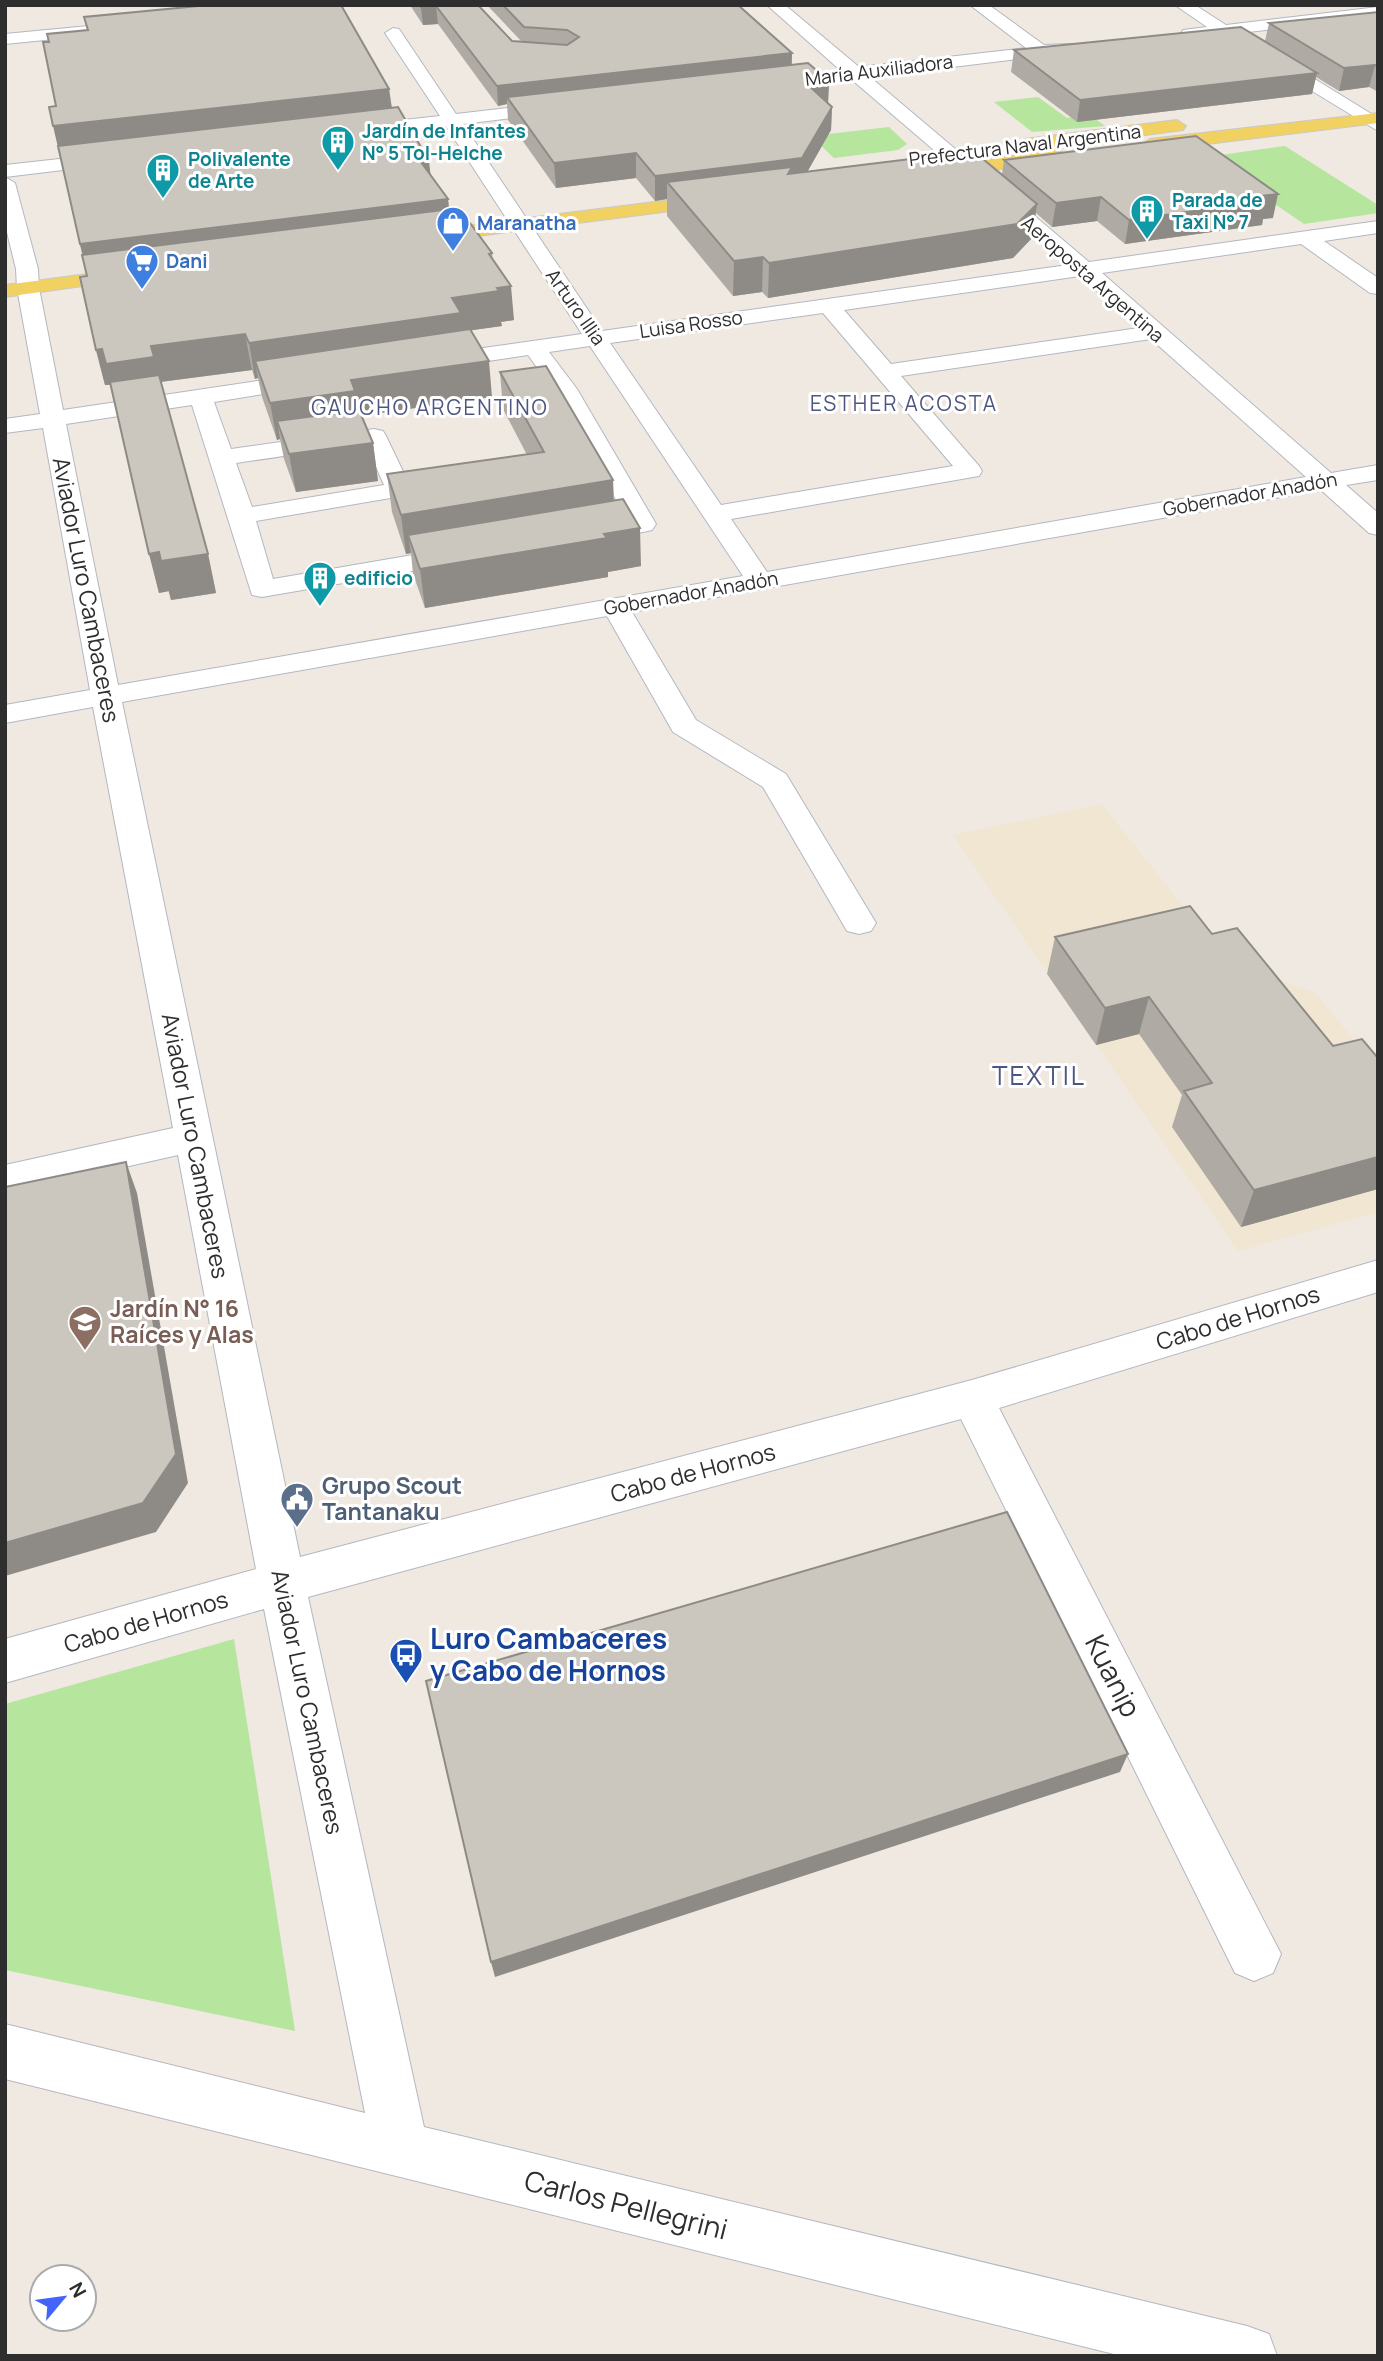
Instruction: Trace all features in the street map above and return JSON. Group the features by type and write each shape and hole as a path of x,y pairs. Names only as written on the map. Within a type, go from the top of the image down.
{"main road":[{"name":"Prefectura Naval Argentina","path":"957,162 1378,101"},
{"name":"Prefectura Naval Argentina","path":"923,166 1374,121"},
{"path":"413,230 733,190"},
{"path":"5,271 20,282 144,264"}],"street":[{"name":"Aeroposta Argentina","path":"775,5 1085,269 1378,527"},
{"path":"978,5 1041,51"},
{"path":"1183,5 1374,121"},
{"path":"1171,36 1378,12"},
{"path":"5,39 120,27"},
{"name":"Arturo Illia","path":"393,33 761,581"},
{"name":"María Auxiliadora","path":"757,85 1080,47"},
{"path":"343,132 576,105"},
{"path":"5,171 127,157"},
{"name":"Aviador Luro Cambaceres","path":"5,183 20,282 54,419 106,696 282,1583 401,2150"},
{"name":"Luisa Rosso","path":"408,366 1378,227"},
{"path":"1306,238 1378,288"},
{"path":"715,514 970,471 827,304"},
{"path":"885,372 1154,332"},
{"path":"533,347 565,389 643,524 562,538"},
{"path":"5,426 339,376"},
{"path":"201,397 242,516 262,589 494,550"},
{"path":"222,458 374,436 399,490 242,516"},
{"name":"Gobernador Anadón","path":"5,714 1378,472"},
{"path":"615,606 684,726 775,781 859,923"},
{"path":"5,1180 193,1138"},
{"name":"Cabo de Hornos","path":"5,1661 282,1583 972,1398 1378,1276"},
{"name":"Kuanip","path":"972,1398 1254,1954"},
{"name":"Carlos Pellegrini","path":"5,2051 1247,2356"}],"shaded area":[{"path":"1102,804 1225,960 1315,993 1378,1069 1378,1212 1238,1251 953,835"}],"green space":[{"path":"1038,97 1067,118 1090,115 1105,126 1032,132 994,102"},
{"path":"889,127 907,144 898,150 834,158 811,136"},
{"path":"1285,146 1378,205 1378,213 1304,224 1206,157"},
{"path":"234,1639 295,2031 5,1970 5,1704"}],"building":[{"path":"209,5 341,5 389,89 53,126 49,107 56,106 43,42 49,42 47,34 88,30 84,17"},
{"path":"420,5 478,5 512,41 567,45 579,37 567,30 524,27 503,5 738,5 792,53 497,86 436,6"},
{"path":"1378,12 1378,66 1344,68 1269,23"},
{"path":"1241,27 1317,73 1080,100 1014,50"},
{"path":"808,63 829,81 807,84 832,107 802,158 655,176 636,153 554,163 507,97"},
{"path":"398,107 429,161 421,162 448,199 80,244 58,146"},
{"path":"1196,136 1278,194 1260,196 1267,201 1129,220 1101,197 1056,203 1004,160"},
{"path":"977,154 1037,204 1017,224 769,263 763,257 734,261 667,182 792,167 788,174 935,156 944,158"},
{"path":"459,208 492,253 489,254 511,286 497,288 499,291 452,298 461,313 249,343 245,334 151,346 154,357 106,364 102,349 96,350 80,277 87,276 82,255"},
{"path":"470,329 489,361 351,380 355,391 270,403 255,361"},
{"path":"546,366 613,480 401,515 387,474 544,452 500,372"},
{"path":"159,375 208,554 161,561 159,552 149,554 110,382"},
{"path":"359,410 373,443 289,454 277,421"},
{"path":"623,499 640,528 604,534 607,538 420,569 408,535"},
{"path":"1190,906 1212,934 1237,928 1333,1046 1362,1039 1378,1058 1378,1157 1254,1190 1184,1091 1212,1083 1149,997 1105,1008 1055,937"},
{"name":"Jardín N° 16 Raíces y Alas","path":"126,1162 176,1454 143,1503 5,1543 5,1187"},
{"path":"1007,1512 1128,1754 491,1962 426,1681"}],"place":[{"name":"Jardín de Infantes N° 5 Tol-Helche","path":"338,172"},
{"name":"Polivalente de Arte","path":"163,200"},
{"name":"Parada de Taxi N° 7","path":"1147,241"},
{"name":"Maranatha","path":"453,253"},
{"name":"Dani","path":"142,291"},
{"name":"edificio","path":"320,608"},
{"name":"Jardín N° 16 Raíces y Alas","path":"85,1352"},
{"name":"Grupo Scout Tantanaku","path":"297,1529"},
{"name":"Luro Cambaceres y Cabo de Hornos","path":"406,1685"}],"district":[{"name":"ESTHER ACOSTA","path":"904,404"},
{"name":"GAUCHO ARGENTINO","path":"430,408"},
{"name":"TEXTIL","path":"1039,1076"}]}
